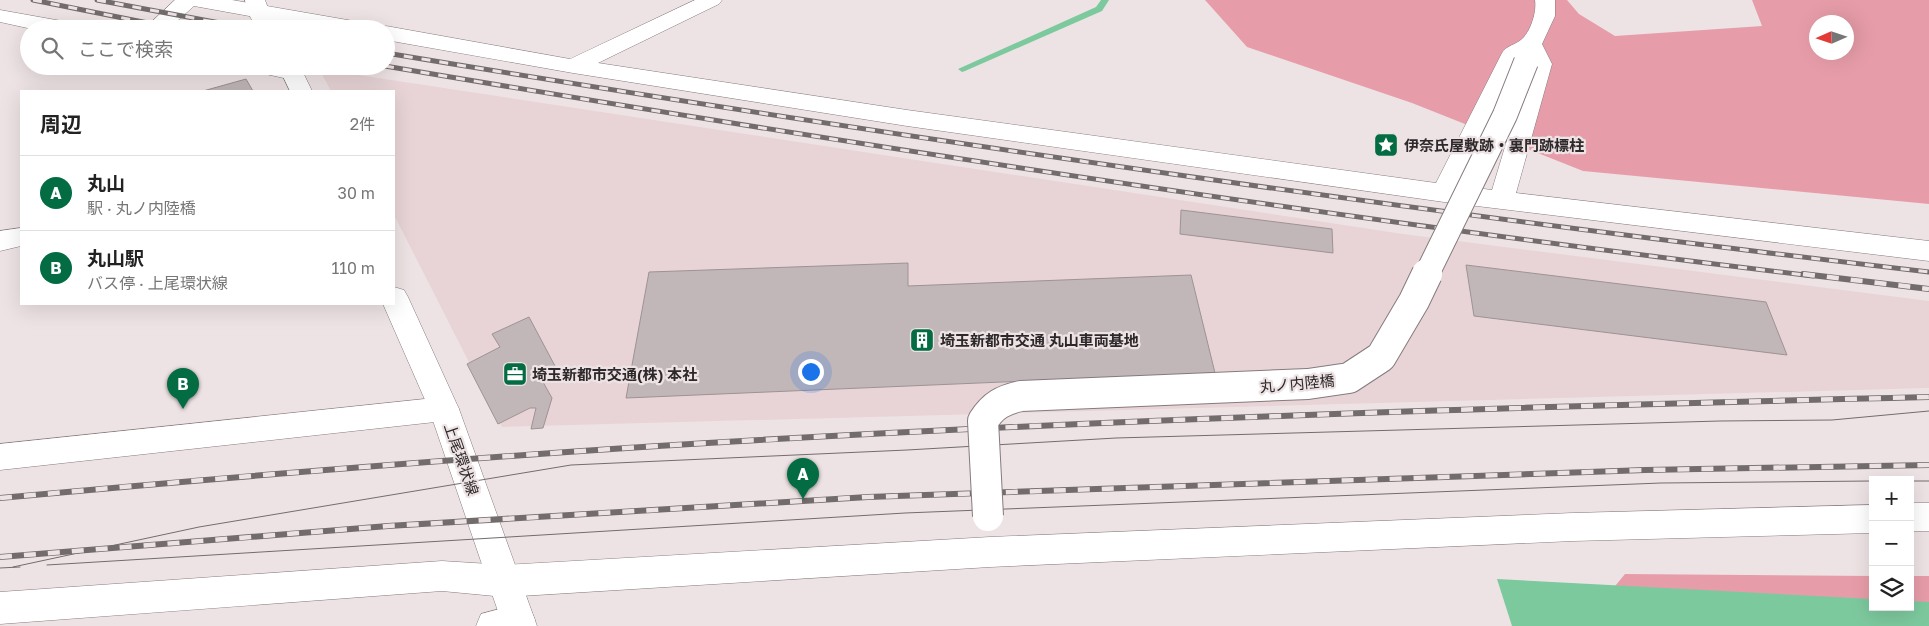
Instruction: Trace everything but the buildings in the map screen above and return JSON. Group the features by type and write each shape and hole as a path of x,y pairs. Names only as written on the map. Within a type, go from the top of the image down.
{"street":[{"path":"165,20 188,0"},
{"path":"197,0 303,20"},
{"path":"573,66 712,0"},
{"name":"丸ノ内陸橋","path":"990,552 983,421 989,410 997,403 1020,396 1308,384 1349,378 1381,357 1419,292 1505,115 1528,53 1546,13 1547,6 1545,0"},
{"path":"0,16 21,20"},
{"path":"395,36 573,66 906,118 1444,193 1929,251"},
{"path":"1444,193 1513,53 1528,53 1540,64 1501,200"},
{"path":"0,241 20,237"},
{"name":"上尾環状線","path":"395,299 444,409 505,581 510,624"},
{"path":"0,457 444,409"},
{"path":"1914,518 1929,517"},
{"path":"0,608 442,576 505,581 990,552 1573,527 1869,519"}],"shaded area":[{"path":"1205,0 1567,0 1579,14 1615,36 1762,26 1752,0 1929,0 1929,204 1583,171 1412,103 1247,47"},
{"path":"322,75 358,75 1403,234 1929,301 1929,388 502,427 395,217 395,90 330,90"},
{"path":"1625,574 1869,576 1869,611 1914,611 1914,576 1929,576 1929,626 1582,626"},
{"path":"1497,579 1869,599 1869,611 1914,611 1914,601 1929,602 1929,626 1512,626"}],"waterway":[{"path":"962,69 1099,9 1105,0"}],"tram line":[{"path":"13,567 199,527 571,465 907,450 1116,438 1720,421 1832,420 1929,411"},
{"path":"47,565 905,513 1661,483 1869,481"},
{"path":"1914,481 1929,481"},
{"path":"0,568 20,567"}],"railway":[{"path":"33,0 133,20"},
{"path":"97,0 204,20"},
{"path":"395,54 771,115 1156,172 1542,224 1929,272"},
{"path":"395,68 741,125 1098,180 1455,230 1813,276"},
{"path":"1803,274 1929,289"},
{"path":"0,498 411,463 817,437 1293,416 1929,397"},
{"path":"0,557 388,526 868,497 1645,470 1929,465"}],"place":[{"name":"伊奈氏屋敷跡・裏門跡標柱","path":"1386,145"},
{"name":"埼玉新都市交通 丸山車両基地","path":"922,340"},
{"name":"埼玉新都市交通(株) 本社","path":"515,374"},
{"name":"丸山駅","path":"183,409"},
{"name":"丸山","path":"803,499"}]}
